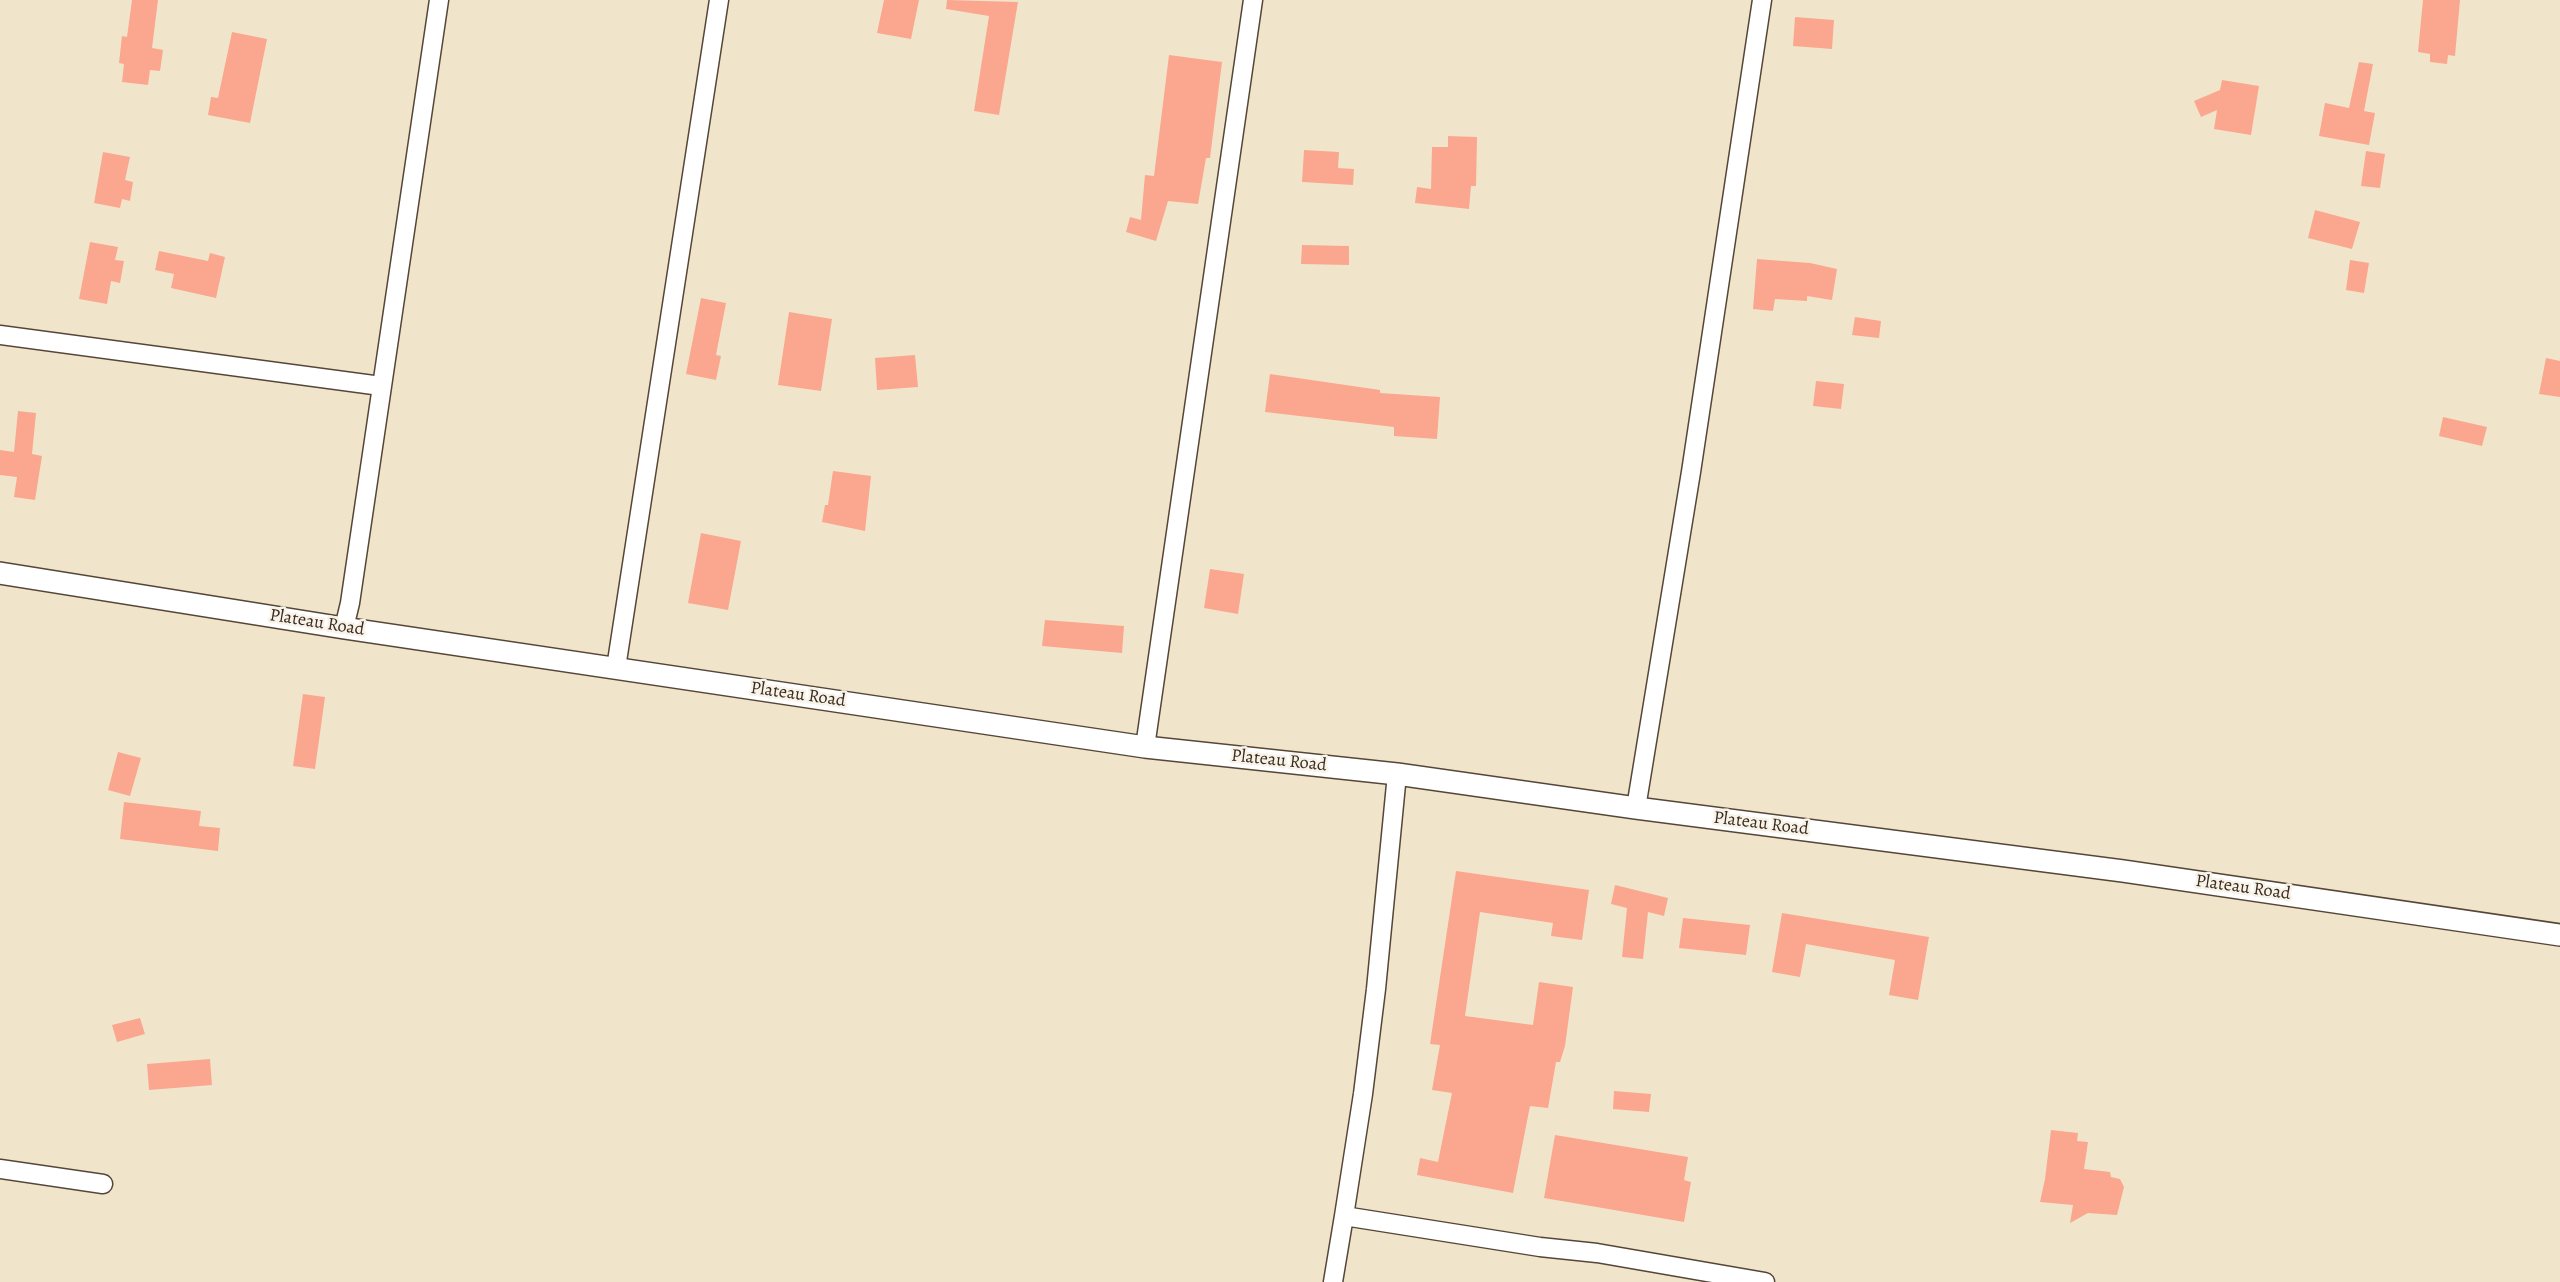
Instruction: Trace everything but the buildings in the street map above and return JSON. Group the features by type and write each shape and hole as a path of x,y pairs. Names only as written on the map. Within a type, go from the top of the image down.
{"street":[{"path":"344,628 350,603 439,0"},
{"path":"616,668 719,0"},
{"path":"1145,747 1253,0"},
{"path":"1636,808 1689,483 1762,0"},
{"path":"0,335 381,386"},
{"name":"Plateau Road","path":"0,573 344,628 1145,747 1397,774 1636,808 2123,871 2560,935"},
{"path":"1333,1282 1375,1000 1397,774"},
{"path":"0,1169 104,1184"},
{"path":"1344,1216 1540,1247 1597,1253 1765,1282"}]}
